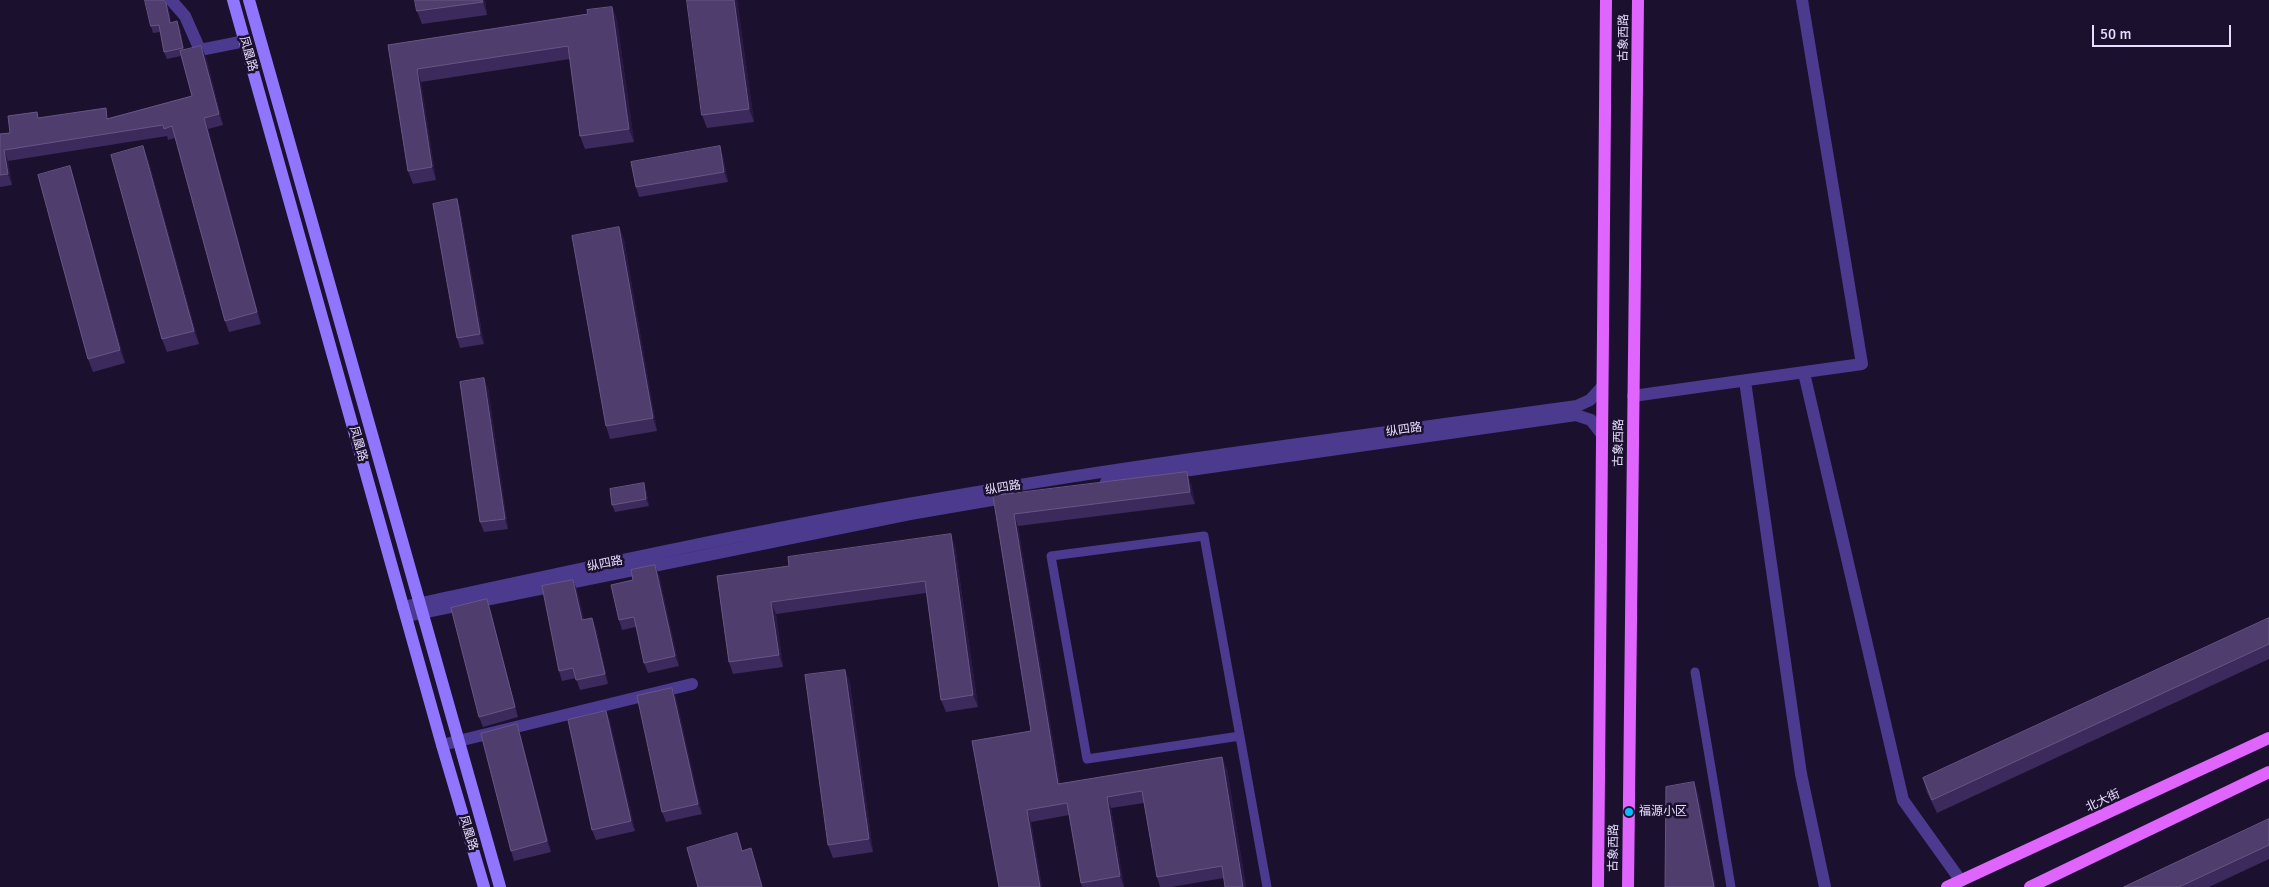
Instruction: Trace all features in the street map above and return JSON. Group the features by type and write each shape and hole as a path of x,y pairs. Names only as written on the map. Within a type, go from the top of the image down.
{"main road":[{"name":"古象西路","path":"1598,887 1600,433 1606,0"},
{"name":"古象西路","path":"1628,887 1638,0"},
{"name":"北大街","path":"1947,887 2269,738"},
{"path":"2030,887 2269,772"}],"street":[{"path":"171,0 185,16 200,50 244,41"},
{"name":"凤凰路","path":"233,0 442,745 484,887"},
{"name":"凤凰路","path":"249,0 457,741 500,887"},
{"path":"1633,396 1862,364 1802,0"},
{"path":"1804,373 1903,800 1961,881"},
{"path":"1746,381 1801,774 1825,887"},
{"name":"纵四路","path":"420,608 588,567 917,502 1068,477 1577,406 1595,396 1601,388"},
{"name":"纵四路","path":"405,611 910,514 1070,487 1576,415 1591,420 1600,433"},
{"path":"442,745 692,684"}],"lane":[{"path":"1240,736 1087,759 1051,556 1204,536 1268,887"},
{"path":"1695,672 1731,887"}],"building":[{"path":"145,0 164,0 170,23 177,21 183,48 164,52 159,25 151,26"},
{"path":"415,0 482,0 483,2 417,11"},
{"path":"687,0 734,0 749,109 702,115"},
{"path":"612,7 629,129 580,136 568,46 417,69 432,167 408,171 388,45 588,14 587,10"},
{"path":"201,46 219,114 204,118 257,312 225,321 172,126 164,129 163,125 4,150 8,174 0,175 0,134 10,133 8,116 37,112 38,118 106,108 107,119 192,96 180,51"},
{"path":"143,146 194,331 162,339 111,155"},
{"path":"720,146 724,172 636,187 631,162"},
{"path":"70,166 120,350 88,359 38,175"},
{"path":"457,199 480,334 457,338 433,204"},
{"path":"619,227 653,418 606,426 572,236"},
{"path":"484,378 505,519 480,522 460,382"},
{"path":"1187,472 1190,492 1014,514 1058,784 1222,757 1243,887 1225,887 1222,866 1157,877 1142,791 1107,797 1120,876 1081,883 1067,803 1027,810 1040,887 999,887 972,741 1031,731 993,496"},
{"path":"644,483 646,499 612,505 610,489"},
{"path":"951,534 973,695 941,700 925,581 771,602 779,655 729,662 717,576 789,566 788,557"},
{"path":"655,565 675,656 644,663 634,617 619,620 611,585 633,580 631,570"},
{"path":"573,580 582,620 592,618 605,674 576,680 573,668 559,671 542,586"},
{"path":"487,599 515,707 479,717 451,608"},
{"path":"2269,618 2269,644 1932,800 1923,778"},
{"path":"845,670 869,839 828,845 805,675"},
{"path":"672,688 698,804 662,812 637,696"},
{"path":"606,711 631,821 592,830 568,720"},
{"path":"517,724 547,841 511,851 481,734"},
{"path":"1694,782 1714,887 1665,887 1666,787"},
{"path":"2269,819 2269,845 2179,887 2124,887"},
{"path":"737,833 742,851 751,848 762,887 698,887 687,848"}],"place":[{"name":"福源小区","path":"1629,812"}]}
